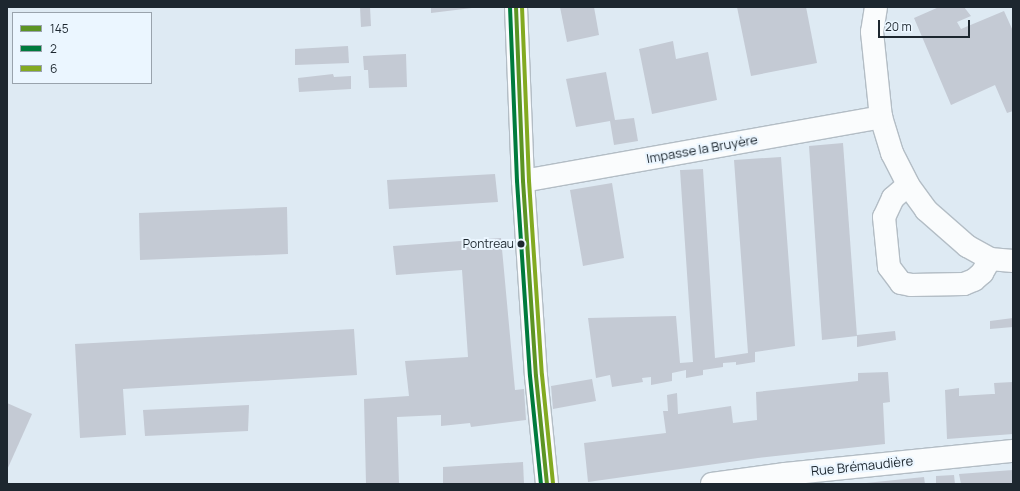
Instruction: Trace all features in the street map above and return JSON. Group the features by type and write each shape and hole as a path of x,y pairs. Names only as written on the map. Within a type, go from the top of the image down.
{"street":[{"path":"516,7 523,181 536,376 547,484"},
{"path":"876,7 872,32 881,117 892,153 908,185 926,210 948,232 990,259 1013,261"},
{"name":"Impasse la Bruyère","path":"523,181 881,117"},
{"path":"908,185 893,198 884,217 889,267 901,283 911,285 964,284 974,280 982,273 990,259"},
{"name":"Rue Brémaudière","path":"712,484 785,474 1013,451"}],"building":[{"path":"360,7 370,7 371,26 361,27"},
{"path":"431,7 472,7 472,8 431,13"},
{"path":"560,7 594,7 599,35 567,42"},
{"path":"737,7 806,7 817,63 751,76"},
{"path":"939,7 964,7 971,16 957,22 961,29 1004,11 1013,31 1013,111 1007,113 995,85 951,105 914,18"},
{"path":"673,41 676,59 708,52 717,100 652,114 639,49"},
{"path":"348,46 349,63 295,65 295,49"},
{"path":"406,54 407,87 369,88 368,70 364,70 363,56"},
{"path":"606,72 615,120 634,118 638,141 614,145 610,121 576,127 566,79"},
{"path":"333,74 334,77 351,76 351,89 299,92 298,78"},
{"path":"843,143 857,336 822,340 809,146"},
{"path":"781,157 795,346 755,352 755,362 736,365 736,362 723,363 723,367 703,370 703,375 686,378 686,370 672,373 672,381 651,385 651,377 642,378 643,382 612,387 610,375 596,378 588,318 676,316 680,363 693,362 680,170 703,169 715,358 748,353 734,160"},
{"path":"495,174 498,202 389,209 387,180"},
{"path":"612,183 624,258 583,266 570,190"},
{"path":"287,207 288,254 140,260 139,213"},
{"path":"501,238 515,390 524,389 526,420 471,427 470,423 441,426 441,415 397,417 399,484 366,484 364,399 409,396 405,361 468,357 462,270 396,275 393,246"},
{"path":"1013,318 1013,327 990,329 990,321"},
{"path":"354,329 357,375 123,389 126,435 80,438 75,344"},
{"path":"895,331 896,340 857,347 857,335"},
{"path":"888,372 890,402 883,403 885,444 758,458 588,482 584,443 666,433 663,411 668,411 667,395 677,393 678,414 731,406 733,423 757,420 756,392 858,381 858,373"},
{"path":"592,379 596,401 553,409 551,386"},
{"path":"1013,382 1013,434 947,439 945,390 959,388 959,396 995,394 994,383"},
{"path":"7,403 32,414 7,470"},
{"path":"249,405 248,431 145,436 143,410"},
{"path":"523,462 524,484 443,484 443,467"},
{"path":"1013,470 1013,484 961,484 959,474"},
{"path":"954,475 955,484 936,484 936,476"},
{"path":"924,477 925,484 866,484 866,483"}],"transit line":[{"name":"2","path":"510,7 517,181 530,376 541,484"},
{"name":"145","path":"516,7 523,181 536,376 547,484"},
{"name":"6","path":"522,7 529,181 542,375 553,483"}],"place":[{"name":"Pontreau","path":"521,244"}]}
